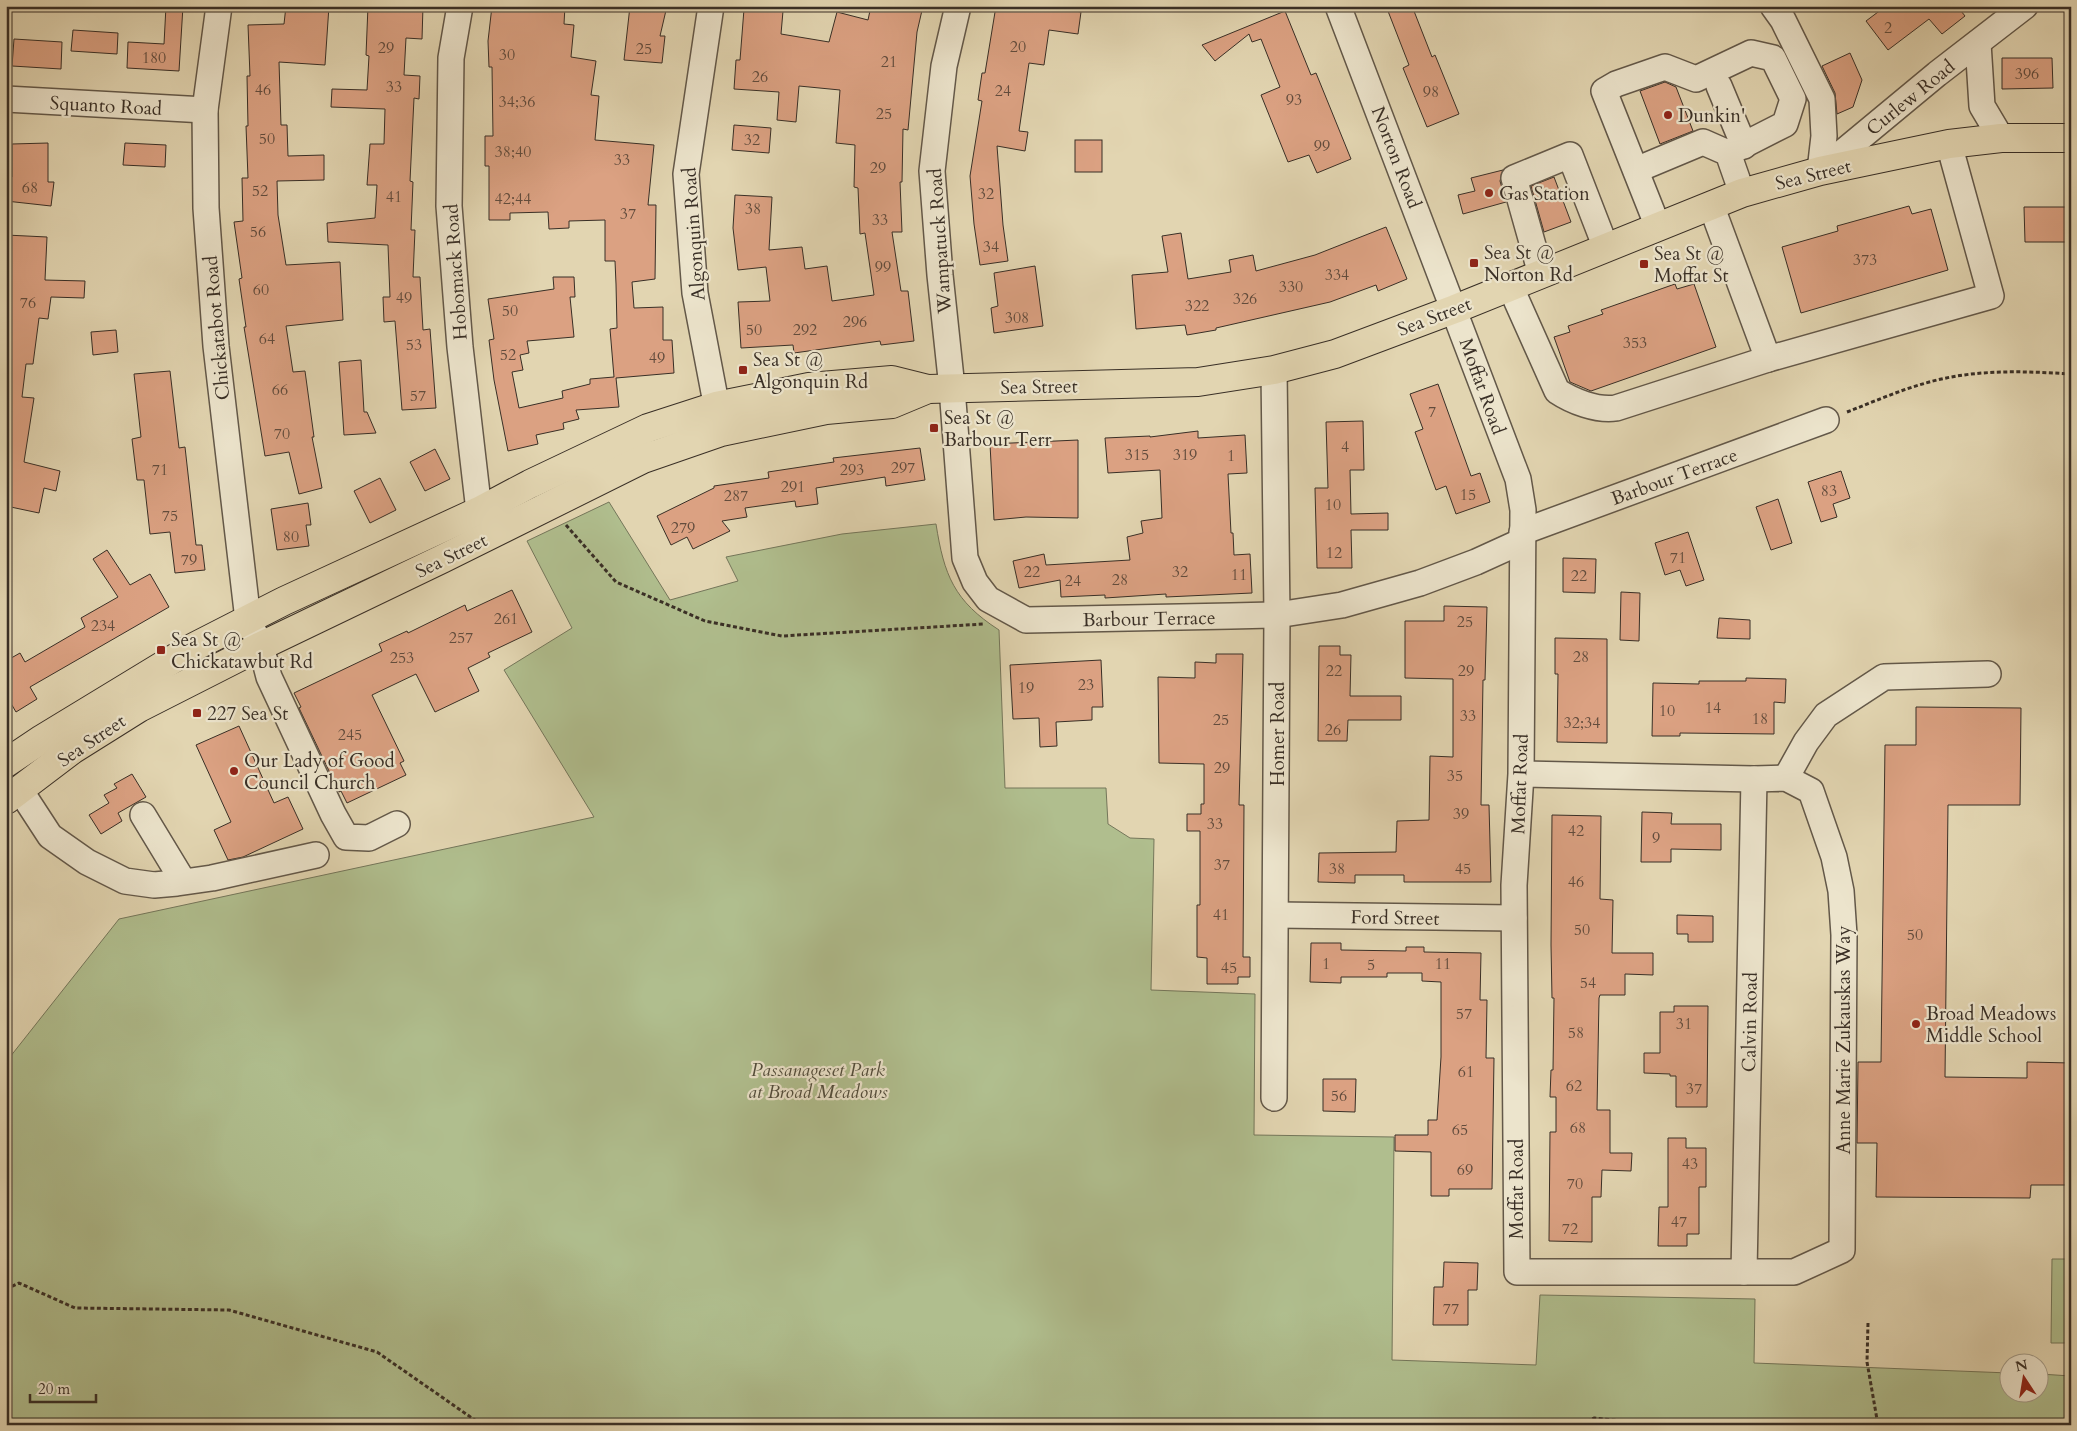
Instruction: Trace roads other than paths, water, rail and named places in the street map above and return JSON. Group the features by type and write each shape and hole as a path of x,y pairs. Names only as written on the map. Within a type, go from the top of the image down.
{"main road":[{"name":"Sea Street","path":"13,795 72,750 139,708 261,646 490,536 719,419 809,387 892,380 940,388 1198,382 1274,370 1335,354 1455,309 1742,193 1820,171 1949,144 2001,138 2071,138"},
{"name":"Sea Street","path":"6,763 178,656 293,597 479,511 530,484 648,428 719,419"}],"street":[{"name":"Chickatabot Road","path":"219,6 205,110 206,208 216,346 248,620 261,646 269,677 333,814 346,837 369,838 397,824"},
{"name":"Hobomack Road","path":"460,6 452,58 449,206 460,347 479,511 490,536"},
{"name":"Algonquin Road","path":"711,6 686,174 695,293 719,419"},
{"name":"Wampatuck Road","path":"940,388 940,275 932,171 944,66 958,6"},
{"name":"Norton Road","path":"1338,6 1455,309"},
{"path":"1773,6 1783,20 1822,99 1824,136 1820,171"},
{"name":"Curlew Road","path":"1820,171 2025,6"},
{"name":"Curlew Road","path":"1978,43 1982,106 2001,138"},
{"path":"1636,170 1703,142 1736,150 1785,124 1793,99 1773,58 1751,53 1696,79 1665,67 1616,84 1604,91 1658,227"},
{"path":"1719,86 1736,150 1742,193"},
{"name":"Squanto Road","path":"6,99 205,110"},
{"path":"1510,286 1557,391 1566,397 1589,405 1609,409 1768,359 1991,296 1949,144"},
{"path":"1541,274 1514,178 1570,155 1606,248"},
{"path":"1711,205 1768,359"},
{"name":"Moffat Road","path":"1455,309 1518,479 1523,510 1521,774 1514,885 1517,1272 1744,1272"},
{"name":"Homer Road","path":"1274,370 1277,615 1274,1098"},
{"name":"Barbour Terrace","path":"940,388 965,558 975,582 988,599 1026,620 1277,615 1342,605 1420,583 1476,562 1522,537 1826,420"},
{"path":"1786,778 1806,742 1826,715 1884,677 1988,674"},
{"path":"1521,774 1754,779"},
{"name":"Anne Marie Zukauskas Way","path":"1744,1272 1794,1272 1842,1250 1844,935 1841,891 1834,857 1811,791 1786,778 1754,779"},
{"name":"Calvin Road","path":"1744,1272 1754,779"},
{"path":"13,795 50,836 87,862 125,880 154,885 212,878 316,856"},
{"path":"143,815 183,881"},
{"name":"Ford Street","path":"1276,915 1514,918"}],"place":[{"name":"Dunkin'","path":"1668,115"},
{"name":"Gas Station","path":"1489,193"},
{"name":"Sea St @ Norton Rd","path":"1474,263"},
{"name":"Sea St @ Moffat St","path":"1644,264"},
{"name":"Sea St @ Algonquin Rd","path":"743,370"},
{"name":"Sea St @ Barbour Terr","path":"934,428"},
{"name":"Sea St @ Chickatawbut Rd","path":"161,650"},
{"name":"227 Sea St","path":"197,713"},
{"name":"Our Lady of Good Council Church","path":"234,771"},
{"name":"Broad Meadows Middle School","path":"1916,1024"}],"park label":[{"name":"Passanageset Park at Broad Meadows","path":"818,1080"}]}
